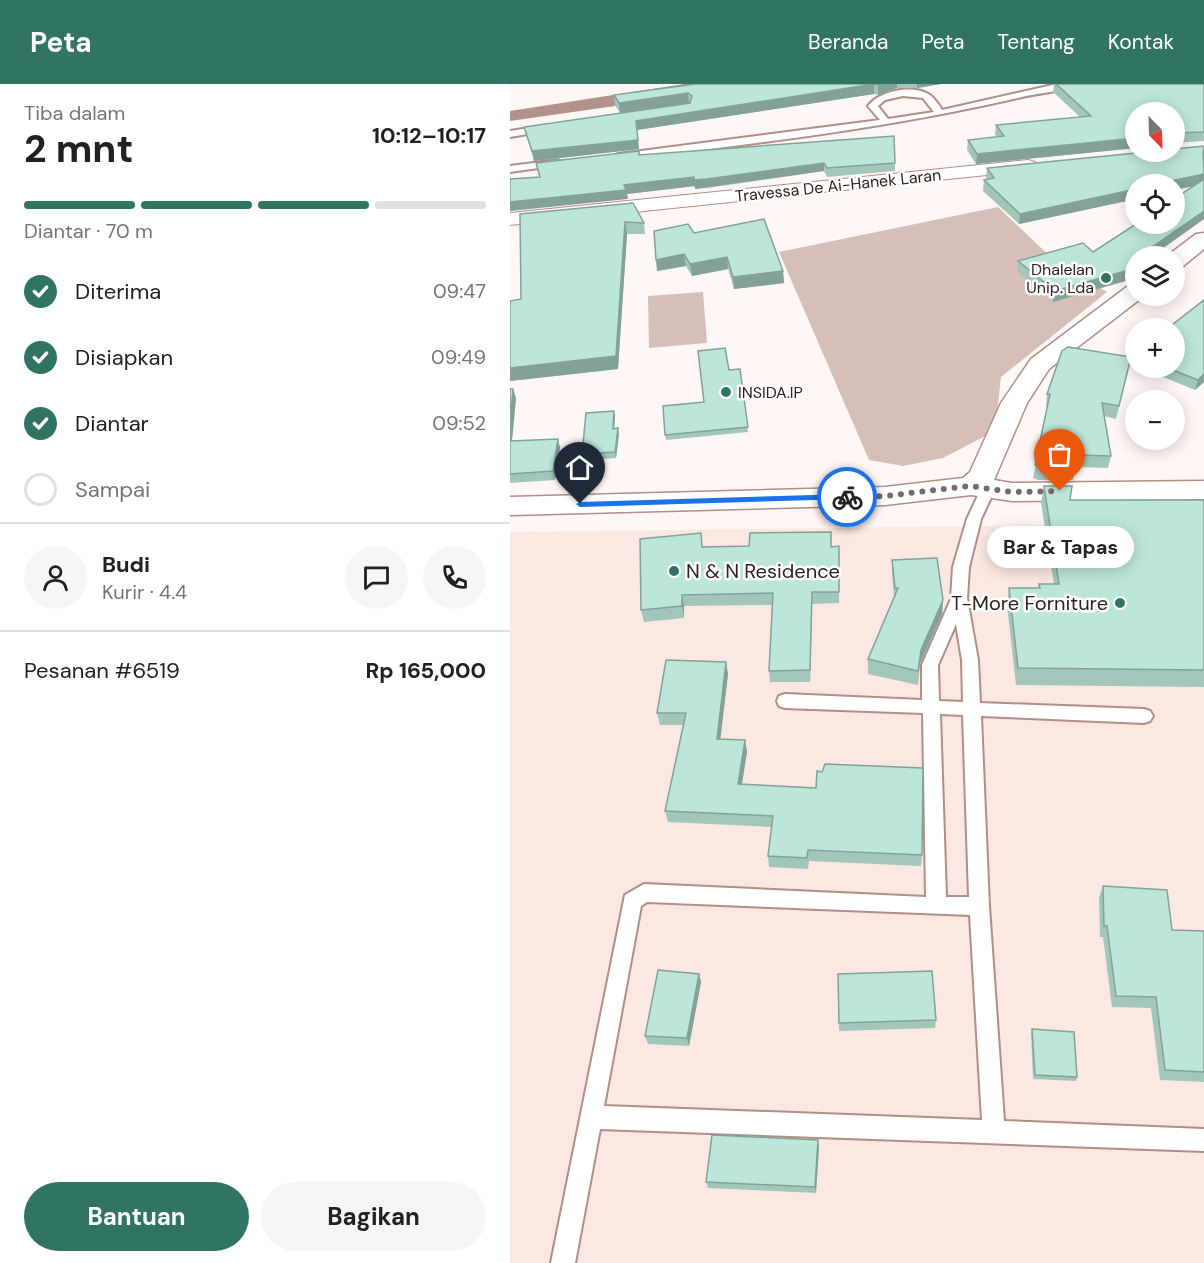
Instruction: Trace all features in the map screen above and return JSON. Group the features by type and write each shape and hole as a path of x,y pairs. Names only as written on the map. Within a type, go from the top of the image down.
{"main road":[{"path":"1185,254 1204,239"},
{"path":"979,488 1014,404 1040,364 1125,299"},
{"path":"510,506 885,496 979,488 1012,492 1204,490"}],"street":[{"name":"Travessa De Ai-Hanek Laran","path":"510,219 1049,164"}],"lane":[{"path":"602,159 764,141 886,122 940,113 1040,88 1079,84"},
{"path":"886,122 873,106 876,101 911,92 929,99 940,113"},
{"path":"510,134 558,127"},
{"path":"510,169 568,162"},
{"path":"979,488 974,519 961,567 959,598 970,660 980,906 993,1133"},
{"path":"936,906 930,665 959,598"},
{"path":"785,700 1144,717"},
{"path":"563,1263 632,902 644,893 980,906"},
{"path":"590,1117 1204,1140"}],"shaded area":[{"path":"998,207 1056,262 1107,292 1001,377 995,431 943,458 903,466 869,460 779,252"},
{"path":"703,292 707,343 649,348 648,296"},
{"path":"1204,523 1204,1263 510,1263 510,532"}],"building":[{"path":"695,84 874,84 636,121 638,140 532,151 524,127 690,103 692,96 688,93 619,103 614,95"},
{"path":"1056,84 1204,84 1204,132 1185,133 1185,102 1125,102 1125,139 977,154 968,140 1004,136 996,125 1091,116"},
{"path":"894,136 895,163 827,168 824,163 707,179 694,180 694,177 624,185 626,190 510,202 510,179 540,177 536,163 639,151 639,155"},
{"path":"1204,146 1204,174 1185,178 1185,174 1125,174 1125,191 1020,214 984,180 994,178 987,168 1125,154 1125,162 1185,162 1185,148"},
{"path":"1204,179 1204,211 1185,224 1185,192"},
{"path":"633,203 644,223 625,222 616,356 510,368 510,301 521,299 520,214"},
{"path":"764,219 783,271 733,277 727,257 690,264 684,254 656,260 654,231 688,224 694,233"},
{"path":"1125,231 1125,234 1171,234 1153,246 1125,246 1125,271 1055,291 1018,261 1083,243 1093,252"},
{"path":"1204,300 1204,374 1198,380 1185,375 1185,318 1181,318"},
{"path":"1068,347 1125,356 1126,378 1119,406 1102,403 1111,456 1077,455 1075,468 1040,468 1035,465 1050,394 1047,394 1062,351"},
{"name":"INSIDA.IP","path":"725,348 729,370 740,369 748,427 665,435 663,406 704,402 698,351"},
{"path":"510,389 513,389 510,424"},
{"path":"614,411 613,429 618,428 615,452 582,454 586,413"},
{"path":"558,439 553,471 510,474 510,441"},
{"name":"T-More Forniture","path":"1044,486 1072,486 1070,500 1204,500 1204,670 1018,668 1009,588 1040,588 1039,584 1059,584"},
{"path":"831,532 831,547 839,546 839,592 812,592 810,670 769,671 773,593 682,595 682,606 641,610 640,539 701,533 702,547 749,546 750,533"},
{"path":"937,558 943,600 921,650 918,671 868,659 898,588 895,588 892,560"},
{"path":"666,660 726,662 717,739 745,740 738,784 816,788 817,771 822,772 825,764 923,768 922,855 808,850 807,858 768,856 773,816 665,811 686,713 657,713"},
{"path":"1103,886 1167,890 1172,930 1204,931 1204,1072 1165,1070 1156,997 1116,996 1107,926 1104,926"},
{"path":"658,970 699,974 687,1038 645,1036"},
{"path":"932,971 936,1020 839,1023 838,974"},
{"path":"1032,1029 1074,1032 1077,1077 1035,1075"},
{"path":"712,1135 818,1140 815,1187 706,1182"}],"waterway":[{"path":"510,116 671,93 704,84"}],"way so far":[{"path":"847,497 885,496 970,486 1012,492 1060,491"}],"place":[{"name":"Dhalelan Unip. Lda","path":"1106,278"},
{"name":"INSIDA.IP","path":"726,392"},
{"name":"Bar & Tapas","path":"1060,491"},
{"name":"N & N Residence","path":"674,571"},
{"name":"T-More Forniture","path":"1120,603"}],"route":[{"path":"580,504 847,497"}]}
